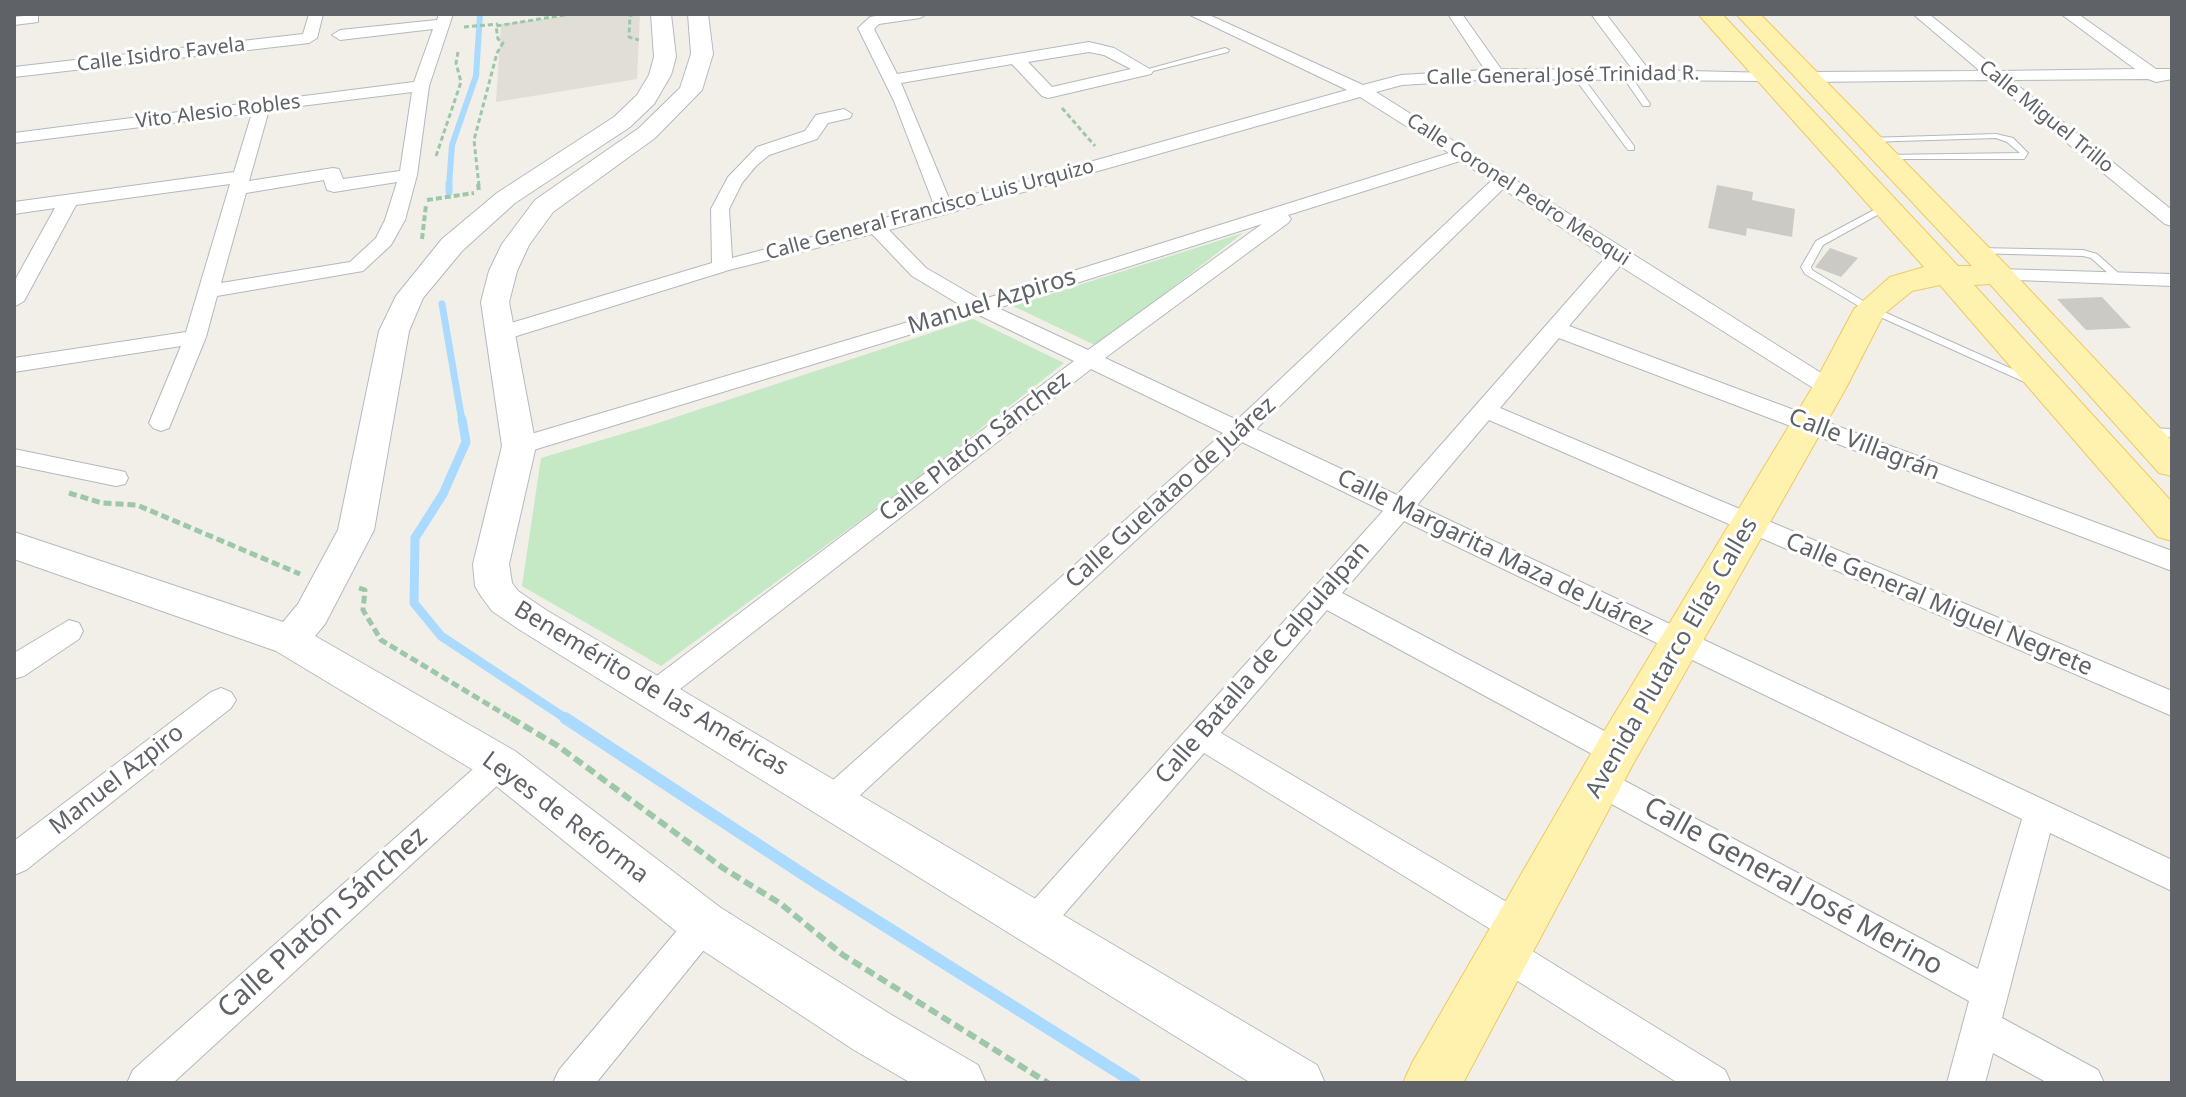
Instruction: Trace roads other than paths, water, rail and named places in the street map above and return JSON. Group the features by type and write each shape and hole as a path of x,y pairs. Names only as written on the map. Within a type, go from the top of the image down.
{"main road":[{"path":"1709,14 1887,206 1960,263"},
{"path":"1747,14 1876,149 2050,390 2172,527"},
{"name":"Avenida Plutarco Elías Calles","path":"1432,1083 1608,767 1819,406 1870,309 1901,284 1960,263 1998,275"},
{"path":"1998,275 2158,439 2172,464"}],"street":[{"name":"Calle Isidro Favela","path":"14,72 309,38 316,14"},
{"path":"290,640 312,614 333,580 356,530 394,331 410,296 452,246 506,198 622,122 646,99 660,75 665,57 661,14"},
{"name":"Benemérito de las Américas","path":"698,14 702,54 691,90 647,133 544,206 516,244 503,271 495,302 519,446 491,564 494,586 505,601 533,620 834,799 1034,924 1299,1083"},
{"path":"920,14 870,22 866,28 902,101 944,208"},
{"name":"Calle Coronel Pedro Meoqui","path":"1195,14 1362,91 1463,154 1618,256 1819,406"},
{"path":"1455,14 1496,74"},
{"path":"1598,14 1644,74"},
{"name":"Calle Miguel Trillo","path":"1920,14 2172,220"},
{"path":"2068,14 2172,88"},
{"path":"14,21 33,19"},
{"path":"208,291 356,267 384,241 395,220 408,175 421,86 443,19 340,35"},
{"path":"890,80 1094,47 1109,51 1145,71"},
{"path":"665,57 702,54"},
{"path":"1017,60 1048,93 1145,71"},
{"path":"1808,77 2172,74"},
{"name":"Calle General José Trinidad R.","path":"1362,91 1424,76 1765,76"},
{"name":"Vito Alesio Robles","path":"14,138 421,86"},
{"name":"Calle General Francisco Luis Urquizo","path":"499,334 722,266 877,227 1362,91"},
{"path":"161,423 195,337 262,106"},
{"path":"722,266 720,209 742,172 763,151 800,141 811,135 822,119 844,114"},
{"name":"Manuel Azpiros","path":"519,446 979,307 1463,154"},
{"path":"14,208 333,173 334,186 408,175"},
{"name":"Calle Guelatao de Juárez","path":"834,799 1240,431 1501,181"},
{"path":"14,301 21,268 69,200"},
{"path":"452,246 544,206"},
{"name":"Calle Platón Sánchez","path":"656,692 1090,359 1299,207"},
{"name":"Calle Margarita Maza de Juárez","path":"877,227 894,249 919,272 979,307 2172,876"},
{"path":"452,246 483,235 505,238 516,244"},
{"name":"Calle Batalla de Calpulalpan","path":"1034,924 1324,596 1618,256"},
{"path":"1998,275 2172,280"},
{"name":"Calle Villagrán","path":"1556,329 1819,406 2172,561"},
{"path":"14,365 195,337"},
{"name":"Calle General Miguel Negrete","path":"1485,410 2172,704"},
{"path":"14,457 116,478"},
{"name":"Leyes de Reforma","path":"14,545 290,640 500,764 704,924 872,1032 960,1083"},
{"name":"Calle General José Merino","path":"1324,596 1608,767 1985,1010 2085,1083"},
{"path":"14,668 69,631"},
{"name":"Manuel Azpiro","path":"14,860 221,700"},
{"path":"1200,735 1513,941 1712,1083"},
{"name":"Calle Platón Sánchez","path":"146,1083 500,764"},
{"path":"1966,1083 2039,814"},
{"path":"572,1083 704,924"}],"lane":[{"path":"1145,71 1225,50"},
{"path":"1576,74 1631,148"},
{"path":"1625,74 1646,104"},
{"path":"1996,136 2010,140 2024,153 2021,157 1876,149 1996,136"},
{"path":"1887,206 1819,243 1806,267 1814,278 1870,309 2050,390"},
{"path":"1960,263 2083,253 2094,256 2120,279"}],"waterway":[{"path":"449,186 452,145 476,76 480,14"},
{"path":"449,186 449,192"},
{"path":"442,304 462,421"},
{"path":"462,419 466,442 443,494 415,538 414,603 441,636 568,720"},
{"path":"565,718 815,882 1135,1083"}]}
